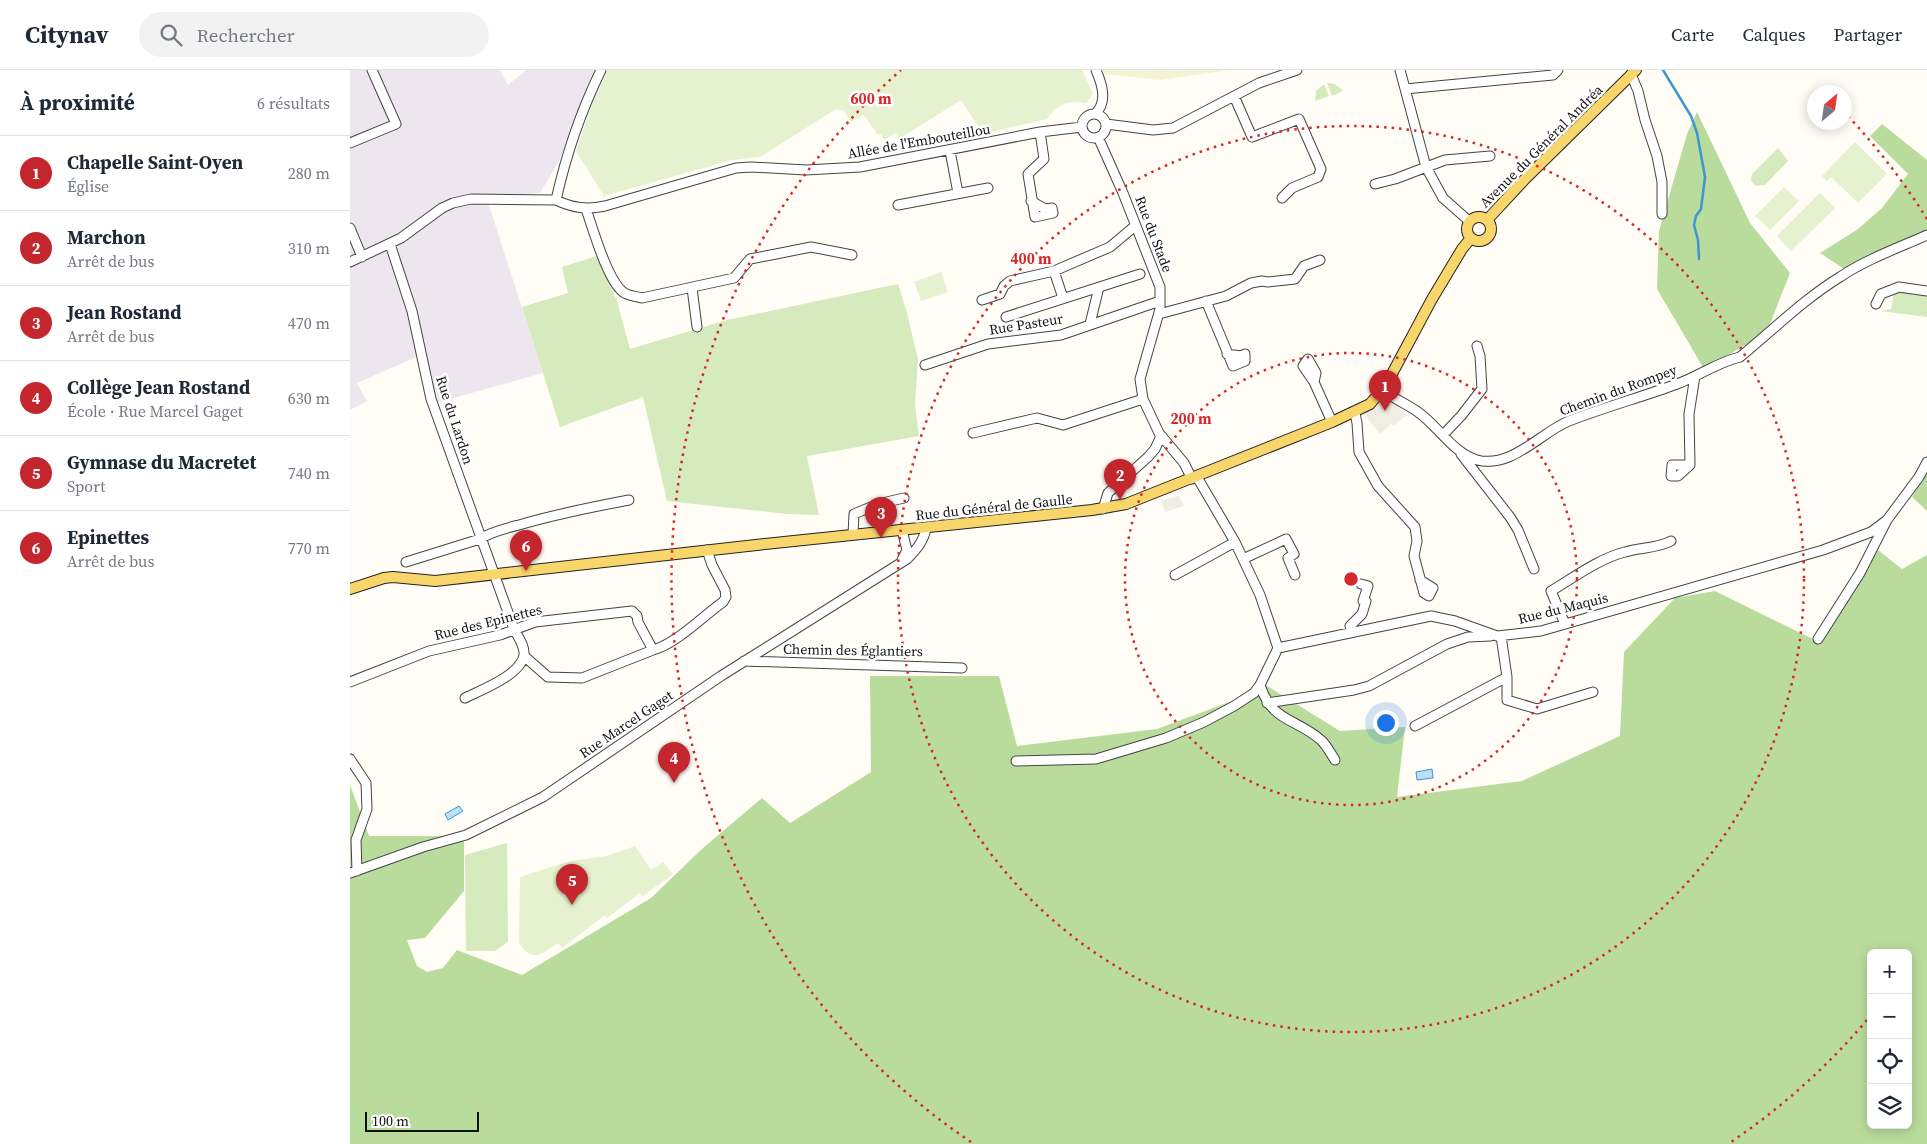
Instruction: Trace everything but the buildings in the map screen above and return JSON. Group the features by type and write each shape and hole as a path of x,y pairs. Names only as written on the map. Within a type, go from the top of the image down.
{"main road":[{"name":"Avenue du Général Andréa","path":"1487,220 1525,179 1633,72"},
{"path":"1476,217 1487,220 1490,230 1488,236 1478,240 1471,238 1467,228 1469,221 1476,217"},
{"name":"Rue du Général de Gaulle","path":"350,589 393,576 435,581 707,550 1103,509 1131,503 1355,413 1370,404 1383,390 1457,256 1471,238"}],"street":[{"path":"350,143 396,124 372,70"},
{"path":"556,200 565,165 582,115 601,70"},
{"path":"1095,114 1100,115 1106,124 1106,129 1098,137 1088,136 1082,127 1085,118 1100,110 1104,96 1096,70"},
{"path":"1106,124 1165,130 1173,128 1259,83 1297,70"},
{"path":"1400,70 1426,167 1443,198 1469,221"},
{"path":"1405,89 1552,75 1558,70"},
{"path":"1633,72 1645,120 1657,156 1662,182 1662,214"},
{"path":"1234,96 1252,137 1299,120 1321,169 1320,174 1318,177 1292,188 1282,198"},
{"name":"Allée de l'Embouteillou","path":"350,262 390,244 414,230 442,208 458,202 483,199 556,200 570,206 586,209 605,206 736,168 751,166 832,169 882,164 1040,132 1082,127"},
{"path":"1032,201 1028,174 1044,159 1040,132"},
{"name":"Rue du Stade","path":"1098,137 1123,193 1160,287 1159,314 1140,380 1143,399 1161,436 1195,478"},
{"path":"950,151 958,193"},
{"path":"1375,184 1395,179 1445,160 1490,156"},
{"path":"898,205 988,188"},
{"path":"586,209 600,253 610,274 622,292 642,298 734,278 750,259 811,247 852,255"},
{"path":"982,300 1000,294 1004,286 1010,281 1054,271 1110,247 1135,226"},
{"path":"350,228 362,257"},
{"name":"Chemin du Rompey","path":"1383,390 1417,412 1456,448 1475,460 1486,462 1503,459 1532,444 1567,422 1678,383 1730,359 1740,357 1810,298 1841,276 1861,264 1927,235"},
{"name":"Rue du Lardon","path":"390,244 412,311 431,399 514,629 523,647 524,656"},
{"path":"1159,314 1226,296 1251,283 1295,279 1304,266 1320,260"},
{"path":"1054,271 1063,298"},
{"path":"1006,317 1140,274"},
{"path":"1090,324 1099,287"},
{"path":"1876,304 1881,294 1898,287 1927,291"},
{"path":"692,288 697,327"},
{"name":"Rue Pasteur","path":"925,365 988,344 1061,335 1160,301"},
{"path":"1206,302 1228,354"},
{"path":"1443,435 1462,416 1482,389 1480,356 1477,346"},
{"path":"1690,465 1689,414 1695,376"},
{"path":"1314,382 1332,422"},
{"path":"973,433 1037,418 1063,424 1143,399"},
{"path":"1355,413 1358,423 1359,452 1378,486 1415,527 1417,541 1414,556 1420,580"},
{"path":"1103,509 1108,493 1155,449 1161,436"},
{"path":"1456,448 1510,516 1518,530 1534,569"},
{"path":"1818,639 1860,574 1887,520 1919,477 1927,462"},
{"path":"1016,761 1096,759 1166,738 1204,722 1234,706 1254,693 1260,685 1278,648 1260,595 1234,542 1195,478"},
{"path":"854,535 854,514 878,504 904,498"},
{"path":"406,562 549,516 629,500"},
{"name":"Rue du Maquis","path":"1278,648 1431,616 1455,621 1499,636 1541,631 1823,550 1870,532 1887,520"},
{"name":"Rue Marcel Gaget","path":"353,872 466,835 543,796 744,661 901,563 916,550 925,536 926,528"},
{"path":"901,563 907,550 902,530"},
{"path":"1242,559 1286,539 1294,554 1288,558 1295,575"},
{"path":"1565,624 1551,591 1616,555 1664,545 1671,541"},
{"path":"1175,575 1234,542"},
{"path":"464,698 505,678 520,664 524,656 548,677 582,678 671,643 723,602 726,597 726,590 712,565 707,550"},
{"path":"1352,632 1350,626 1362,614 1366,602 1363,601 1368,586 1361,584"},
{"name":"Rue des Epinettes","path":"350,682 429,651 500,635 535,622 632,611 637,616 638,622 653,650"},
{"path":"1267,703 1369,686 1447,644 1468,638 1499,636 1506,677 1507,700 1537,709 1593,692"},
{"name":"Chemin des Églantiers","path":"744,661 962,668"},
{"path":"1415,726 1506,677"},
{"path":"1260,685 1267,703 1284,718 1323,742 1335,760"},
{"path":"350,759 366,783 367,809 356,840 353,872"}],"shaded area":[{"path":"350,70 500,70 508,85 526,70 595,70 587,86 559,161 540,193 486,196 543,373 436,403 423,354 357,383 367,401 350,410"},
{"path":"1103,70 1230,70 1160,80 1105,74"},
{"path":"1383,399 1399,406 1407,415 1394,426 1391,424 1380,434 1364,414"},
{"path":"1179,496 1184,506 1165,512 1161,500"}],"green space":[{"path":"608,70 1082,70 1093,94 1086,103 1074,102 1064,104 1047,119 983,134 961,100 899,139 896,133 884,140 881,134 878,135 864,115 851,122 844,111 836,109 760,157 732,160 604,196 576,151 594,99"},
{"path":"1327,83 1335,84 1343,91 1332,96"},
{"path":"1324,84 1329,96 1315,101 1316,91"},
{"path":"1697,112 1750,223 1790,273 1770,324 1749,343 1704,369 1657,289 1659,231 1687,134"},
{"path":"1882,124 1927,160 1927,234 1847,271 1820,253 1858,229 1882,208 1908,174 1870,136"},
{"path":"1855,142 1887,174 1858,203 1831,177 1827,181 1822,176"},
{"path":"1778,148 1788,161 1765,185 1755,186 1751,180 1752,174"},
{"path":"1784,187 1799,201 1770,230 1755,216"},
{"path":"1820,193 1835,208 1791,251 1777,236"},
{"path":"597,256 617,301 630,349 727,320 898,284 918,359 915,405 919,436 807,456 819,515 787,514 667,501 643,397 560,427 522,307 568,293 562,267"},
{"path":"941,272 948,292 921,301 914,282"},
{"path":"1894,292 1927,294 1927,317 1881,311 1891,309"},
{"path":"1927,472 1927,511 1912,497"},
{"path":"1878,550 1902,569 1927,555 1927,1144 350,1144 350,785 369,836 464,836 464,891 425,938 407,940 417,966 427,972 443,968 457,950 522,975 651,898 703,848 762,798 790,823 871,772 870,676 999,676 1017,746 1157,729 1240,698 1259,681 1340,731 1405,727 1397,797 1522,781 1620,736 1624,652 1675,598 1715,591 1821,643 1833,619"},
{"path":"507,843 508,942 495,951 466,951 465,855"},
{"path":"635,846 651,870 663,862 673,874 643,896 640,893 607,918 605,915 562,948 558,943 538,955 528,953 524,949 519,943 520,877 570,861 607,856"}],"water":[{"path":"1432,769 1433,778 1417,780 1416,772"},
{"path":"459,806 463,811 448,820 445,814"}],"waterway":[{"path":"1663,70 1691,116 1697,133 1705,177 1701,209 1696,216 1694,225 1698,240 1699,259"}],"place":[{"name":"Chapelle Saint-Oyen","path":"1385,411"},
{"name":"Marchon","path":"1120,500"},
{"name":"Jean Rostand","path":"881,538"},
{"name":"Epinettes","path":"526,571"},
{"name":"Collège Jean Rostand","path":"674,783"},
{"name":"Gymnase du Macretet","path":"572,905"}]}
